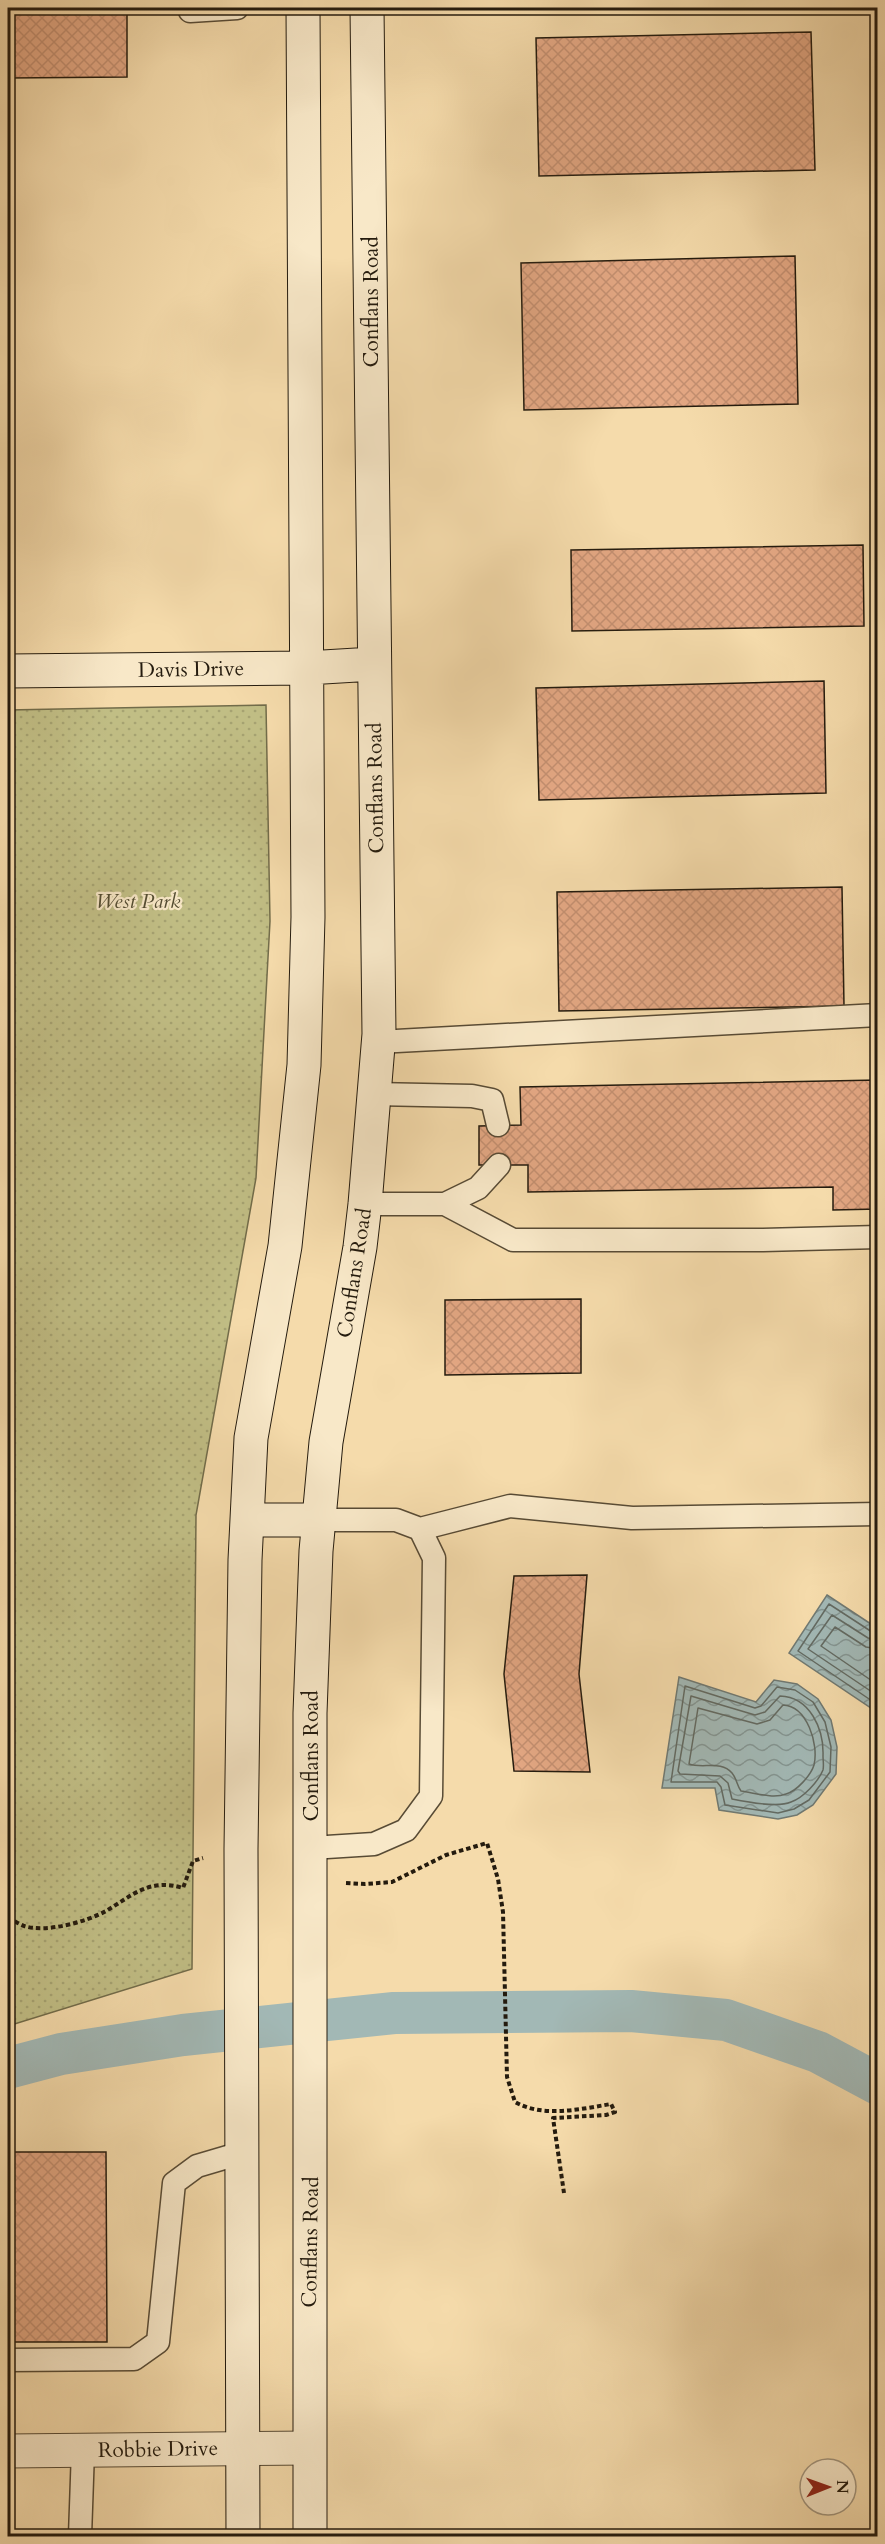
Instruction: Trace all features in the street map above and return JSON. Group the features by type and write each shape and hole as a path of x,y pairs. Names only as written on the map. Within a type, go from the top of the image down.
{"main road":[{"path":"243,2536 241,1907 247,1520 251,1438 285,1246 304,1065 308,917 303,8"},
{"name":"Conflans Road","path":"310,2536 310,1713 319,1520 326,1442 360,1247 378,1042 367,8"},
{"name":"Davis Drive","path":"8,671 307,668 373,664"},
{"path":"247,1520 319,1520"},
{"name":"Robbie Drive","path":"8,2451 309,2448"}],"lane":[{"path":"190,8 190,11 237,8"},
{"path":"378,1042 878,1015"},
{"path":"374,1094 471,1096 492,1100 498,1125"},
{"path":"365,1204 445,1204 478,1188 499,1165"},
{"path":"445,1204 513,1240 763,1240 878,1237"},
{"path":"319,1520 396,1520 420,1529 510,1506 632,1518 878,1514"},
{"path":"311,1848 374,1844 406,1830 431,1796 434,1558 420,1529"},
{"path":"8,2360 134,2359 158,2342 174,2183 197,2166 242,2153"},
{"path":"80,2536 83,2450"}],"path":[{"path":"346,1882 365,1884 392,1882 446,1855 486,1843 498,1879 504,1927 507,2077 515,2102 524,2108 567,2111 611,2104 615,2112 606,2115 553,2118 564,2193"},
{"path":"8,1918 26,1927 70,1926 103,1912 142,1888 167,1883 183,1888 193,1861 204,1858"}],"green space":[{"name":"West Park","path":"266,705 270,921 256,1178 196,1515 192,1969 8,2026 8,710"}],"water":[{"path":"827,1595 877,1628 877,1712 789,1653"},
{"path":"679,1677 756,1702 774,1680 797,1684 818,1699 831,1720 837,1747 836,1774 813,1805 797,1815 778,1819 719,1810 715,1788 662,1788"}],"building":[{"path":"8,8 127,8 127,77 8,78"},
{"path":"811,32 815,170 539,176 536,38"},
{"path":"795,256 798,404 524,410 521,263"},
{"path":"863,545 864,626 572,631 571,550"},
{"path":"824,681 826,793 539,800 536,688"},
{"path":"842,887 844,1006 559,1011 557,892"},
{"path":"878,1080 878,1209 833,1210 833,1187 528,1192 528,1165 479,1165 479,1126 521,1125 520,1087"},
{"path":"581,1299 581,1373 445,1375 445,1300"},
{"path":"587,1575 579,1674 590,1772 514,1771 504,1674 514,1576"},
{"path":"8,2152 106,2152 107,2342 8,2342"}],"waterway":[{"path":"8,2068 61,2054 183,2035 394,2013 631,2011 726,2020 818,2052 878,2084"}]}
